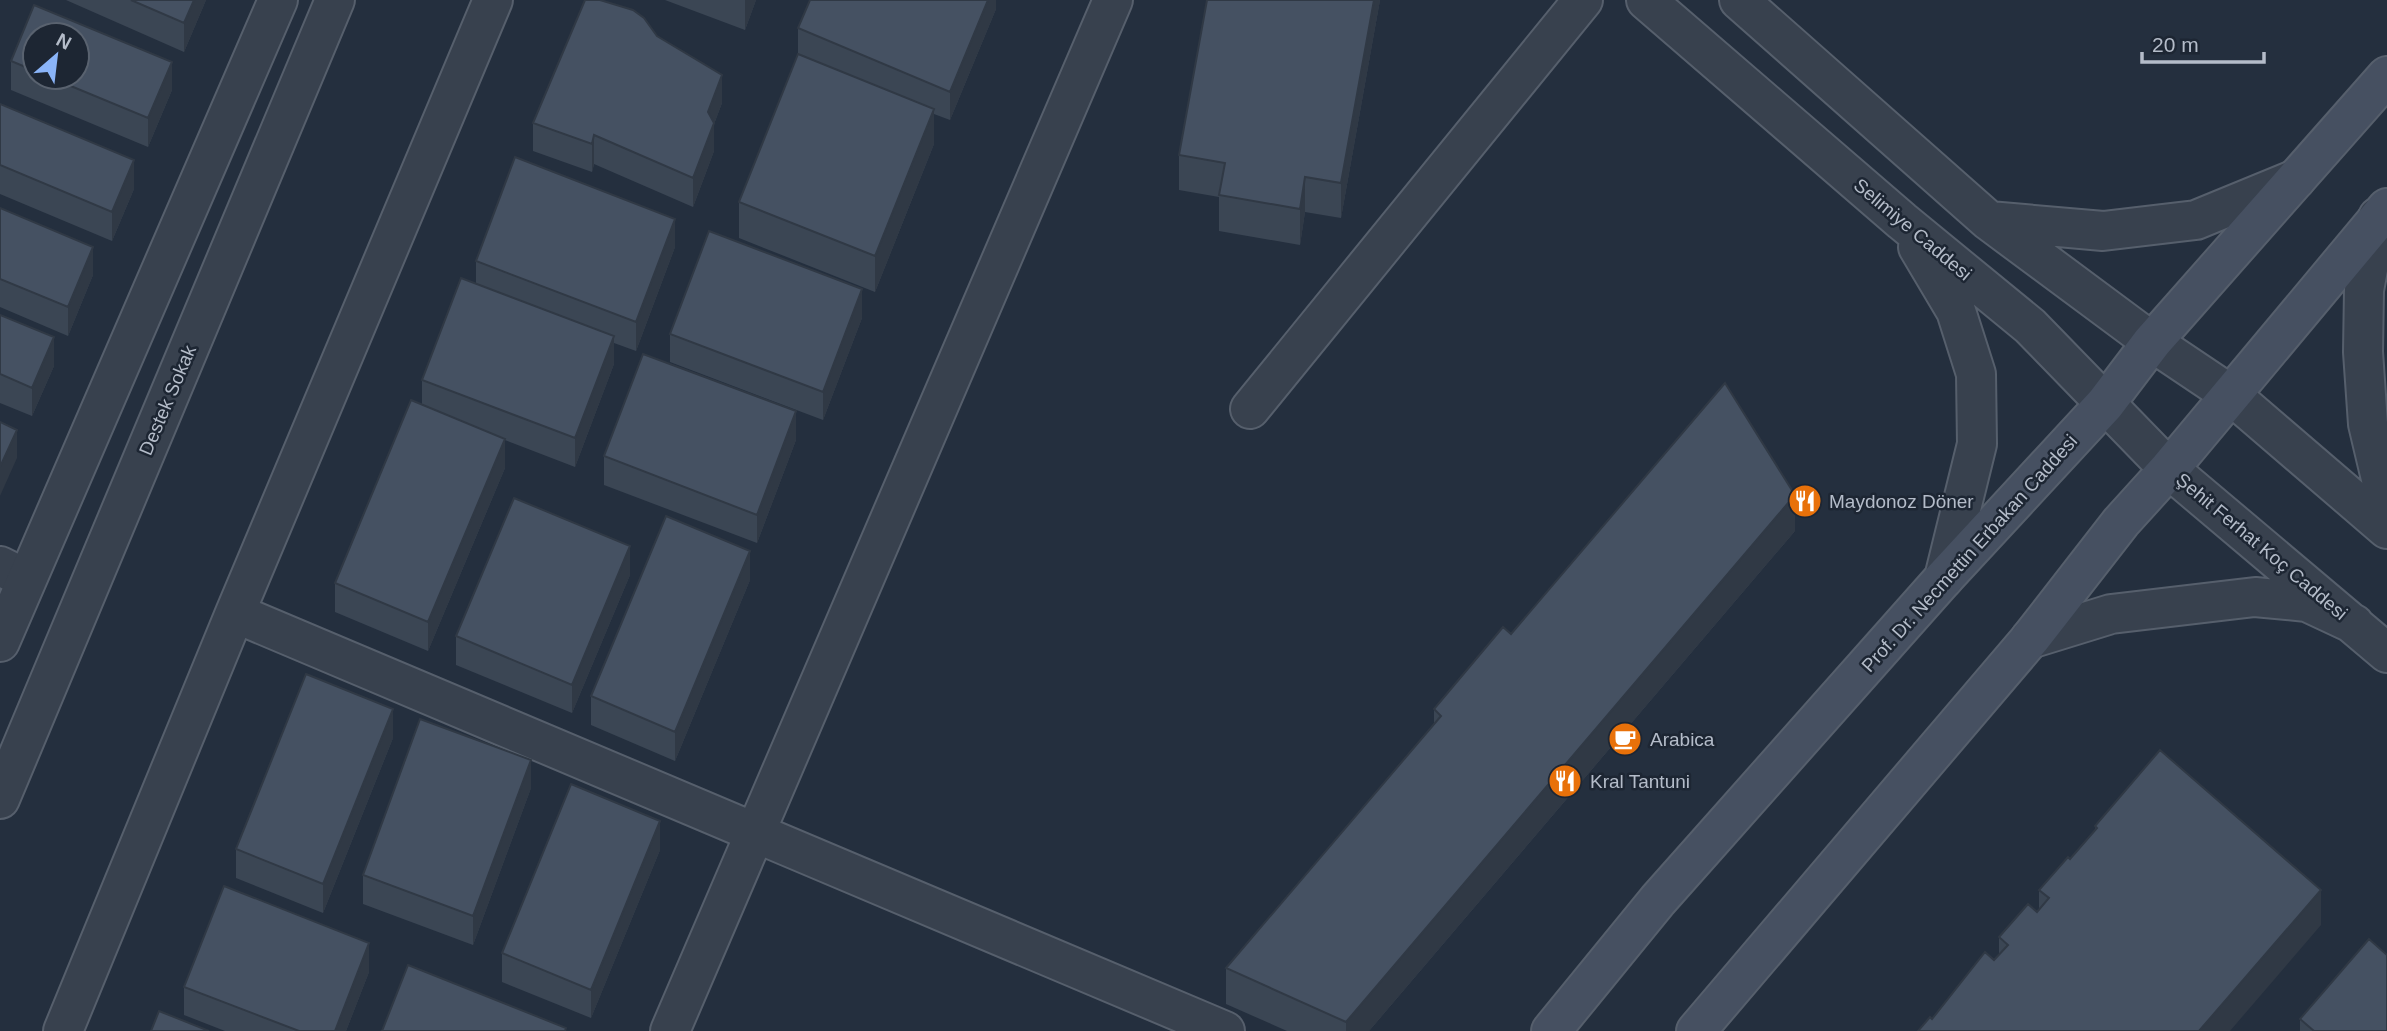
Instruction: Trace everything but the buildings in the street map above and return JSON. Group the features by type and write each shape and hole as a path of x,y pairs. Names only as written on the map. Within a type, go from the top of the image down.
{"main road":[{"name":"Prof. Dr. Necmettin Erbakan Caddesi","path":"1551,1031 1668,890 1944,578 2105,404 2152,342 2387,76"},
{"path":"1696,1031 2030,639 2121,522 2169,469 2383,212"}],"street":[{"path":"0,642 13,572 278,0"},
{"name":"Destek Sokak","path":"0,799 335,0"},
{"path":"63,1031 235,613 493,0"},
{"path":"670,1031 1113,0"},
{"path":"1250,409 1583,0"},
{"name":"Selimiye Caddesi","path":"1646,0 1902,221 2030,326 2169,469"},
{"path":"1739,0 1989,221 2152,342 2231,395 2387,529"},
{"path":"1989,221 2103,231 2196,220 2296,179"},
{"path":"2383,212 2364,290 2363,352 2368,424 2387,504"},
{"path":"1902,221 1956,311 1976,374 1977,444 1944,578"},
{"name":"Şehit Ferhat Koç Caddesi","path":"2169,469 2387,653"},
{"name":"Şehit Ferhat Koç Caddesi","path":"2030,639 2112,614 2255,597 2306,602 2354,624"},
{"path":"235,613 1225,1031"}],"place":[{"name":"Maydonoz Döner","path":"1805,501"},
{"name":"Arabica","path":"1625,739"},
{"name":"Kral Tantuni","path":"1565,781"}]}
